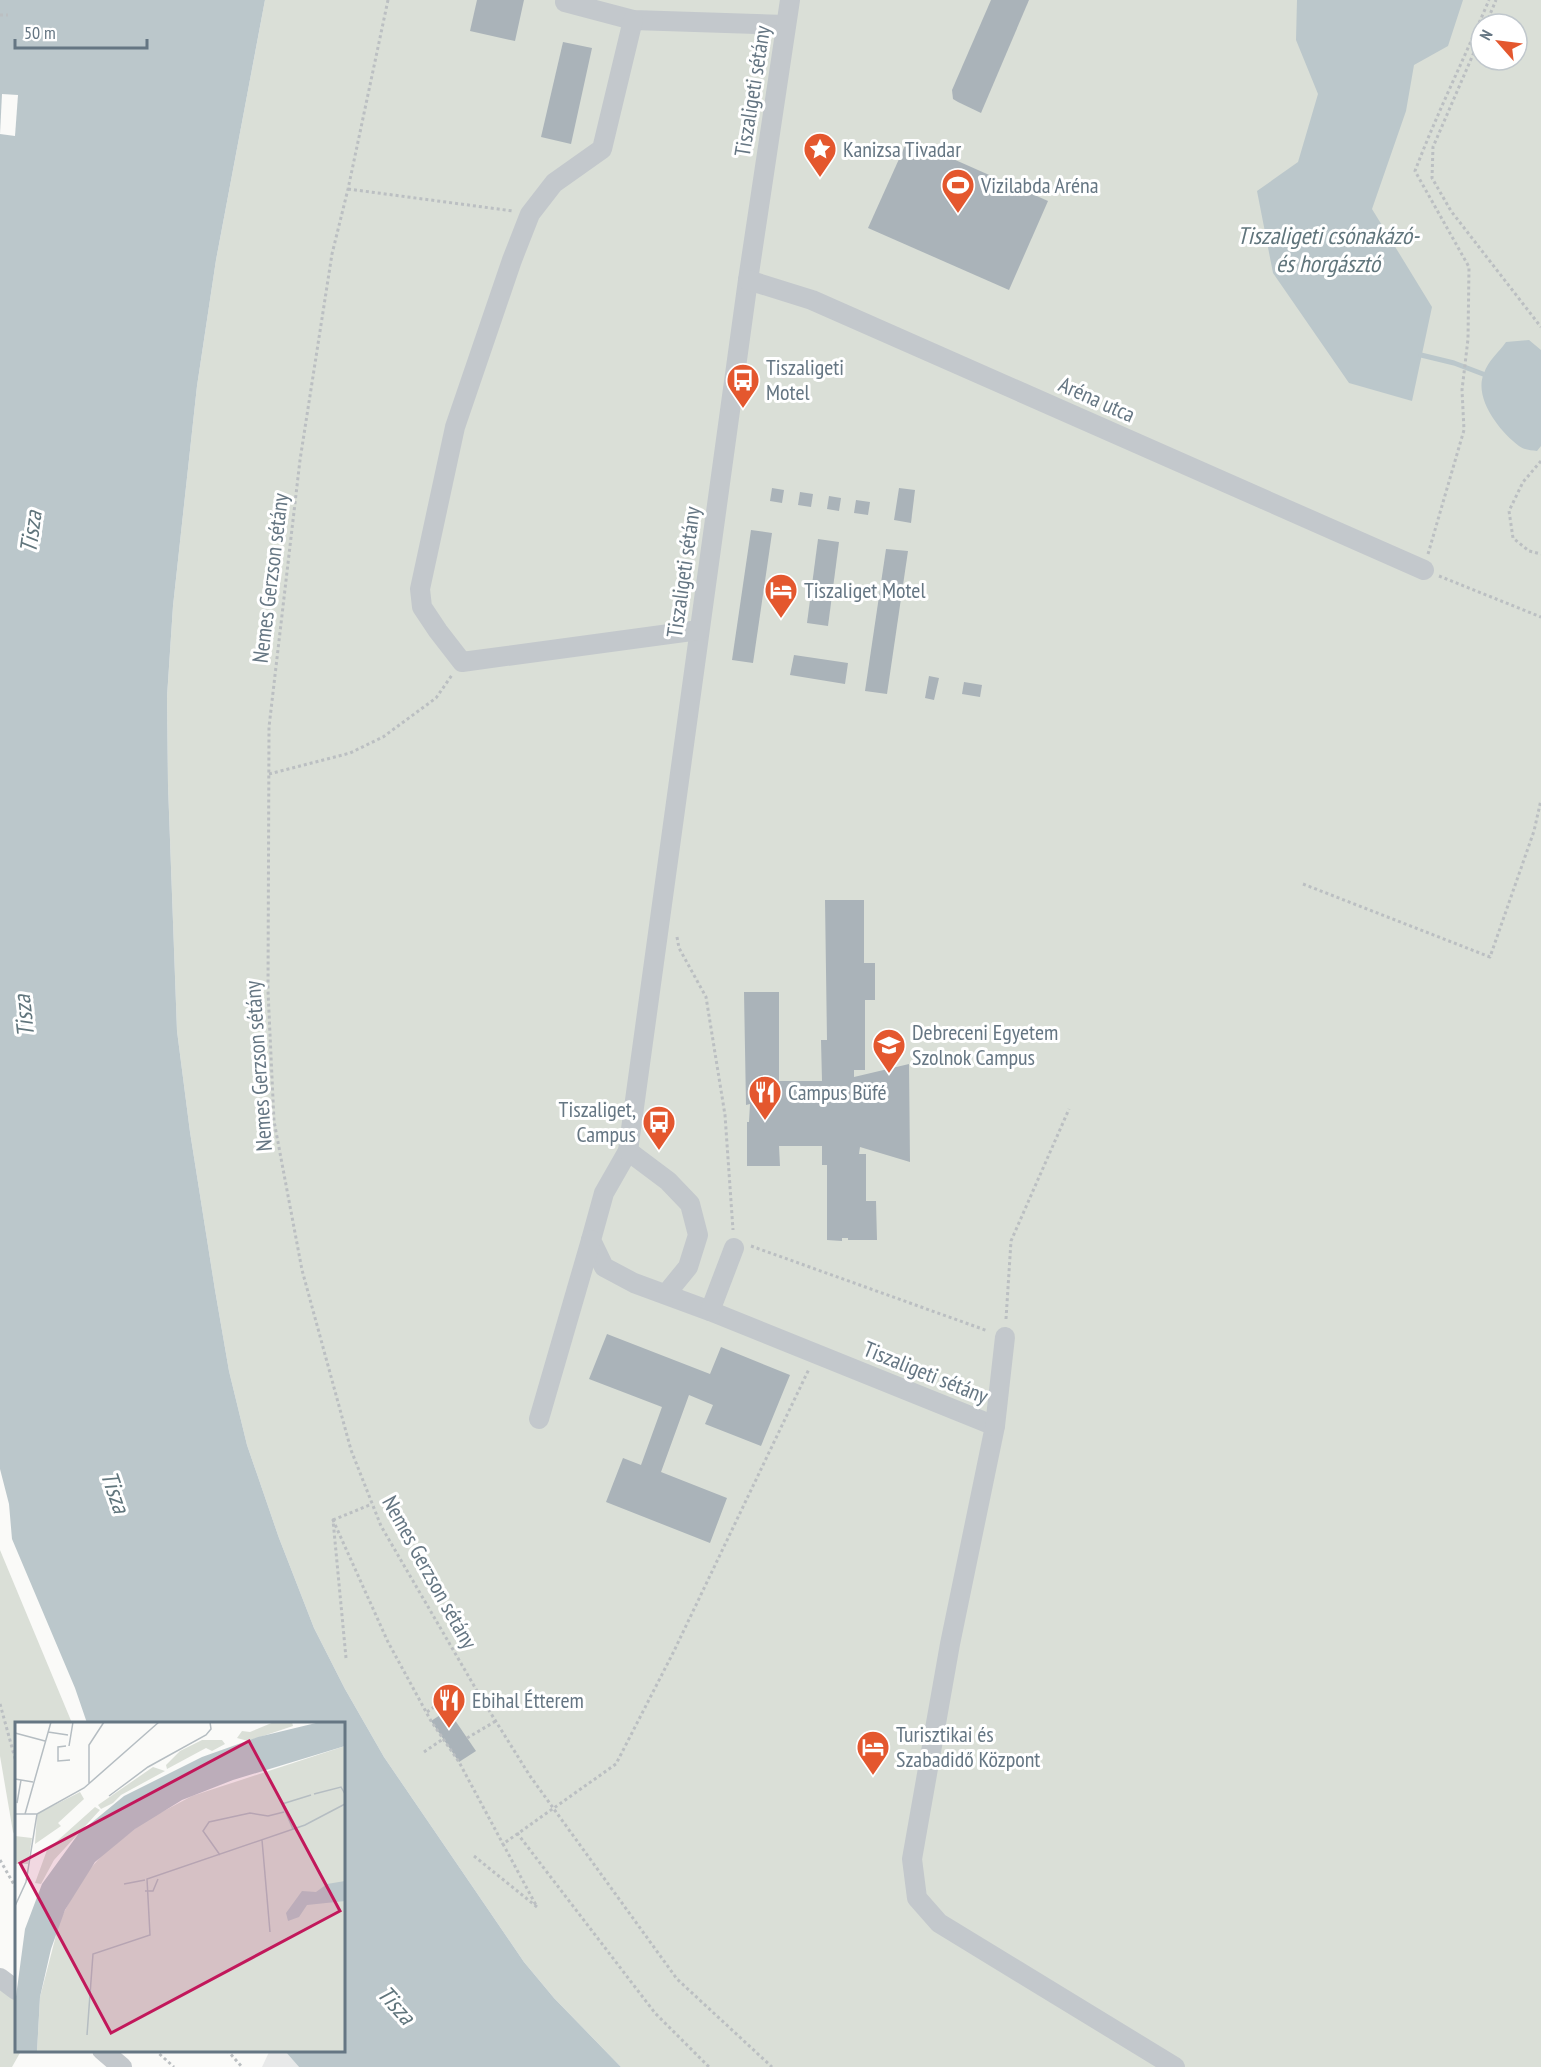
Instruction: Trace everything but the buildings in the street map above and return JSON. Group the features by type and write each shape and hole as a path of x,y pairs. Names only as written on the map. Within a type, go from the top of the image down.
{"street":[{"path":"566,0 566,2 633,20 786,25"},
{"name":"Tiszaligeti sétány","path":"539,1419 604,1193 628,1151 748,280 790,0"},
{"path":"633,20 602,149 554,183 530,214 512,260 455,427 420,590 422,607 462,662 699,630"},
{"name":"Aréna utca","path":"748,280 812,300 1424,570"},
{"path":"628,1151 668,1180 690,1204 698,1235 688,1267 666,1294"},
{"name":"Tiszaligeti sétány","path":"591,1240 604,1267 634,1283 710,1311 995,1426 950,1644 912,1859 917,1898 939,1923 1175,2067"},
{"path":"710,1311 733,1244"},
{"path":"995,1426 1005,1337"},
{"path":"0,1978 15,1989"},
{"path":"104,2052 122,2067"}],"path":[{"name":"Nemes Gerzson sétány","path":"388,0 332,254 300,460 269,727 268,991 274,1121 302,1270 351,1450 381,1526 530,1776 677,1980 772,2067"},
{"path":"1490,0 1432,126 1415,171 1469,267 1468,339 1462,390 1464,430 1424,570 1541,617"},
{"path":"0,15 8,15"},
{"path":"1469,64 1433,147 1432,178 1451,211 1541,327"},
{"path":"348,189 530,214"},
{"path":"1541,461 1523,482 1509,511 1513,538 1529,551 1541,554"},
{"path":"269,774 350,753 383,737 436,698 462,662"},
{"path":"1303,884 1490,957 1534,831 1541,800"},
{"path":"675,928 679,948 706,997 725,1115 733,1244 1005,1337 1011,1241 1070,1109"},
{"path":"503,1844 616,1764 673,1653 816,1354"},
{"path":"333,1520 372,1504"},
{"path":"333,1520 346,1658"},
{"path":"333,1520 388,1642 427,1712 459,1762 537,1907 474,1856"},
{"path":"0,1704 15,1755"},
{"path":"427,1712 437,1705 443,1713"},
{"path":"467,1738 496,1721"},
{"path":"423,1752 443,1739"},
{"path":"517,1833 655,2013 709,2067"},
{"path":"0,1860 15,1886"},
{"path":"157,2052 174,2067"},
{"path":"229,2052 242,2067"}],"shaded area":[{"path":"265,0 1541,0 1541,2067 621,2067 554,1998 524,1962 384,1757 345,1689 314,1628 279,1538 247,1445 229,1371 190,1132 177,1031 168,785 167,697 173,606 197,386 216,260"},
{"path":"0,1550 72,1722 15,1722 15,1835 0,1756"},
{"path":"0,1988 15,1999 15,2052 20,2052 12,2067 0,2067"},
{"path":"269,2052 286,2052 299,2067 262,2067"}],"water":[{"name":"Tisza","path":"0,0 265,0 216,260 197,386 173,606 167,697 177,1031 215,1290 229,1371 247,1445 279,1538 314,1628 345,1689 384,1757 524,1962 554,1998 621,2067 299,2067 286,2052 345,2052 345,1722 87,1722 75,1688 12,1539 9,1504 0,1469"},
{"name":"Tiszaligeti csónakázó- és horgásztó","path":"1297,0 1463,0 1448,46 1414,65 1406,111 1372,209 1432,307 1412,401 1349,383 1273,273 1257,191 1298,162 1318,94 1296,40"},
{"path":"1529,340 1541,350 1541,446 1537,451 1521,447 1504,432 1490,414 1482,393 1484,373 1506,342"}],"pier":[{"path":"2,94 18,95 15,136 0,134"}],"waterway":[{"path":"1421,355 1454,363 1483,374"}],"place":[{"name":"Kanizsa Tivadar","path":"820,178"},
{"name":"Vizilabda Aréna","path":"958,214"},
{"name":"Tiszaligeti Motel","path":"743,409"},
{"name":"Tiszaliget Motel","path":"781,619"},
{"name":"Debreceni Egyetem Szolnok Campus","path":"889,1074"},
{"name":"Campus Büfé","path":"765,1121"},
{"name":"Tiszaliget, Campus","path":"659,1151"},
{"name":"Ebihal Étterem","path":"449,1729"},
{"name":"Turisztikai és Szabadidő Központ","path":"873,1776"}]}
